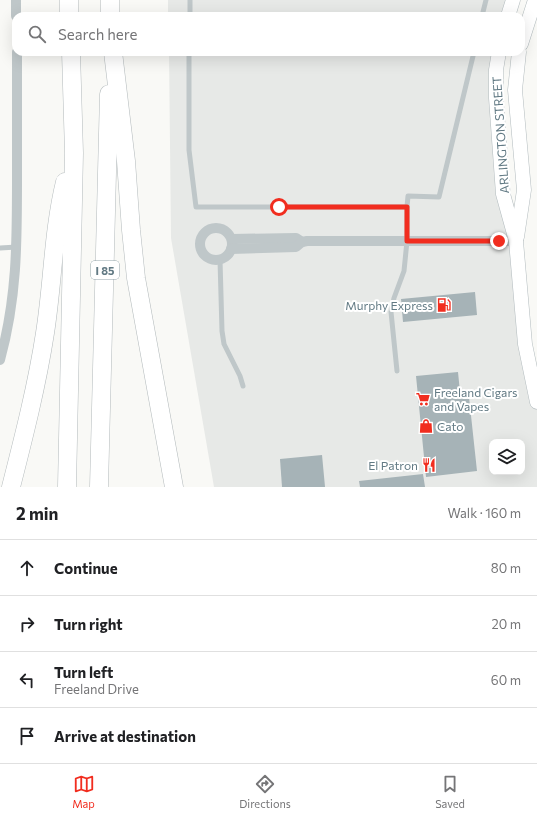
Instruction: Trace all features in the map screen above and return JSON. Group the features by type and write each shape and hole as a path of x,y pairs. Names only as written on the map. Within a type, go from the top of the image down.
{"highway":[{"path":"69,0 69,12"},
{"path":"110,0 110,12"},
{"path":"67,487 74,152 70,56"},
{"name":"I 85","path":"100,487 110,56"},
{"path":"114,56 126,161 136,278 174,487"},
{"path":"11,487 40,364 50,299 57,224 64,189 74,152"}],"street":[{"path":"16,0 16,12"},
{"path":"509,12 513,0"},
{"path":"525,31 535,0"},
{"path":"0,360 4,325 15,287 17,247 16,56"},
{"name":"ARLINGTON STREET","path":"498,56 496,70 496,98 503,194 516,241 524,344 537,402"},
{"name":"ARLINGTON STREET","path":"516,241 524,190 515,90 519,56"},
{"path":"209,228 220,228 229,234 231,244 225,257 220,260 215,260 205,256 199,247 199,241 201,236 209,228"},
{"path":"231,244 296,238 302,242 516,241"}],"lane":[{"path":"190,0 190,12"},
{"path":"483,12 486,0"},
{"path":"189,56 189,150 196,207 407,207"},
{"path":"397,371 391,312 394,298 404,271 407,241 408,196 439,196 473,56"},
{"path":"0,248 17,247"},
{"path":"220,260 222,331 224,344 240,376 243,386"}],"shaded area":[{"path":"168,0 513,0 509,12 168,12"},
{"path":"169,56 500,56 503,194 537,396 537,487 214,487 171,238"}],"building":[{"path":"475,292 477,315 403,322 401,299"},
{"path":"458,372 460,392 465,391 466,397 469,397 477,471 426,477 416,376"},
{"path":"322,455 325,487 282,487 280,459"},
{"path":"423,474 425,487 360,487 359,481"}],"place":[{"name":"Murphy Express","path":"444,305"},
{"name":"Freeland Cigars and Vapes","path":"423,399"},
{"name":"Cato","path":"426,426"},
{"name":"El Patron","path":"429,465"}],"route":[{"path":"279,207 407,207 407,241 499,241"}]}
